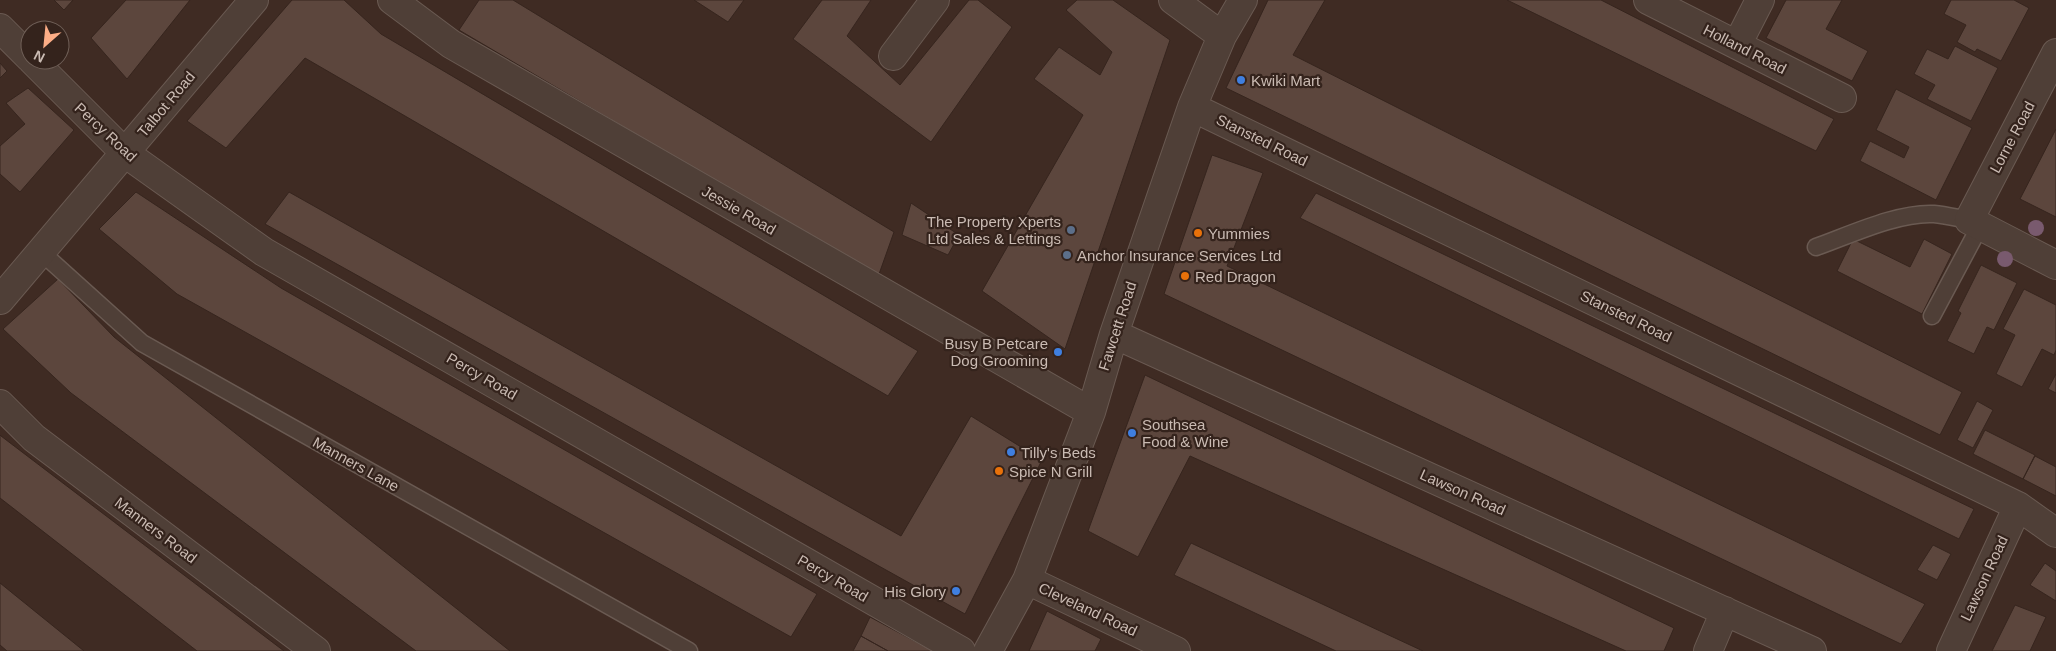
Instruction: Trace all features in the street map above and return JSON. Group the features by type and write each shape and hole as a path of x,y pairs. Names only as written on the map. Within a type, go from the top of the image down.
{"street":[{"name":"Talbot Road","path":"0,300 254,0"},
{"name":"Jessie Road","path":"392,0 451,44 1091,412"},
{"path":"893,56 935,0"},
{"path":"1173,0 1222,36"},
{"name":"Fawcett Road","path":"988,651 1027,580 1091,412 1114,334 1192,107 1222,36 1243,0"},
{"name":"Holland Road","path":"1648,0 1842,98"},
{"path":"1737,45 1760,0"},
{"name":"Percy Road","path":"0,28 20,48"},
{"name":"Lorne Road","path":"1974,223 2056,53"},
{"name":"Percy Road","path":"42,70 125,153 264,252 962,651"},
{"name":"Stansted Road","path":"1192,107 2018,506 2056,533"},
{"path":"1974,223 2056,265"},
{"name":"Lawson Road","path":"1114,334 1812,651"},
{"name":"Manners Road","path":"0,404 34,438 316,651"},
{"name":"Lawson Road","path":"1951,651 2018,506"},
{"name":"Cleveland Road","path":"1027,580 1176,651"},
{"path":"1708,651 1726,611"}],"lane":[{"path":"1816,247 1876,225 1904,218 1933,214 1974,223 1932,316"},
{"name":"Manners Lane","path":"41,252 142,343 689,651"}],"building":[{"path":"54,0 73,0 64,10"},
{"path":"126,0 190,0 127,79 91,38"},
{"path":"292,0 344,0 381,34 918,351 888,396 305,58 226,148 187,121"},
{"path":"479,0 513,0 894,232 878,277 459,30"},
{"path":"694,0 744,0 728,22"},
{"path":"822,0 871,0 847,36 900,85 969,0 978,0 1012,27 931,142 793,39"},
{"path":"1077,0 1113,0 1170,40 1065,349 982,291 1083,115 1034,79 1059,47 1100,75 1112,52 1066,10"},
{"path":"1268,0 1325,0 1293,55 1962,392 1940,435 1226,88"},
{"path":"1507,0 1601,0 1834,119 1816,151"},
{"path":"1786,0 1842,0 1826,29 1868,51 1852,81 1766,38"},
{"path":"1951,0 2014,0 2029,8 2001,61 1977,49 1975,52 1957,42 1966,25 1944,14"},
{"path":"1955,46 1998,68 1971,121 1927,99 1935,85 1914,74 1927,49 1948,59"},
{"path":"0,63 7,71 0,78"},
{"path":"28,88 74,130 20,192 0,174 0,146 25,124 6,103"},
{"path":"1896,89 1972,128 1936,200 1860,161 1870,141 1904,158 1909,147 1876,130"},
{"path":"2056,129 2056,217 2020,199"},
{"path":"1212,155 1263,173 1227,266 1925,604 1901,644 1164,294"},
{"path":"136,192 281,288 817,594 791,637 177,294 99,229"},
{"path":"289,192 901,536 971,416 1042,460 965,614 265,224"},
{"path":"1316,193 1974,509 1959,539 1300,218"},
{"path":"911,203 959,235 948,255 902,235"},
{"path":"1924,239 1952,254 1922,314 1837,271 1851,243 1857,241 1910,267"},
{"path":"1981,265 2017,283 1994,330 1987,327 1974,354 1947,341 1961,313 1958,311"},
{"path":"58,279 114,337 510,651 416,651 71,393 3,329"},
{"path":"2024,289 2056,305 2056,350 2054,355 2042,349 2022,387 1996,374 2015,335 2003,329"},
{"path":"2056,374 2056,393 2048,389"},
{"path":"1145,375 1674,628 1664,651 1626,651 1190,456 1138,557 1088,531"},
{"path":"1977,401 1993,410 1973,448 1957,440"},
{"path":"1985,430 2035,455 2023,479 1973,454"},
{"path":"0,435 284,651 197,651 0,498"},
{"path":"2035,456 2056,467 2056,496 2023,479"},
{"path":"1191,543 1423,651 1336,651 1174,575"},
{"path":"1933,545 1951,554 1937,580 1917,570"},
{"path":"2045,563 2056,571 2056,601 2030,585"},
{"path":"0,583 84,651 7,651 0,645"},
{"path":"2015,605 2046,617 2030,651 1992,651"},
{"path":"1047,611 1101,639 1095,651 1029,651"},
{"path":"870,617 933,651 888,651 861,636"},
{"path":"861,636 888,651 853,651"}],"place":[{"name":"Kwiki Mart","path":"1241,80"},
{"name":"The Property Xperts Ltd Sales & Lettings","path":"1071,230"},
{"name":"Yummies","path":"1198,233"},
{"name":"Anchor Insurance Services Ltd","path":"1067,255"},
{"name":"Red Dragon","path":"1185,276"},
{"name":"Busy B Petcare Dog Grooming","path":"1058,352"},
{"name":"Southsea Food & Wine","path":"1132,433"},
{"name":"Tilly's Beds","path":"1011,452"},
{"name":"Spice N Grill","path":"999,471"},
{"name":"His Glory","path":"956,591"}]}
